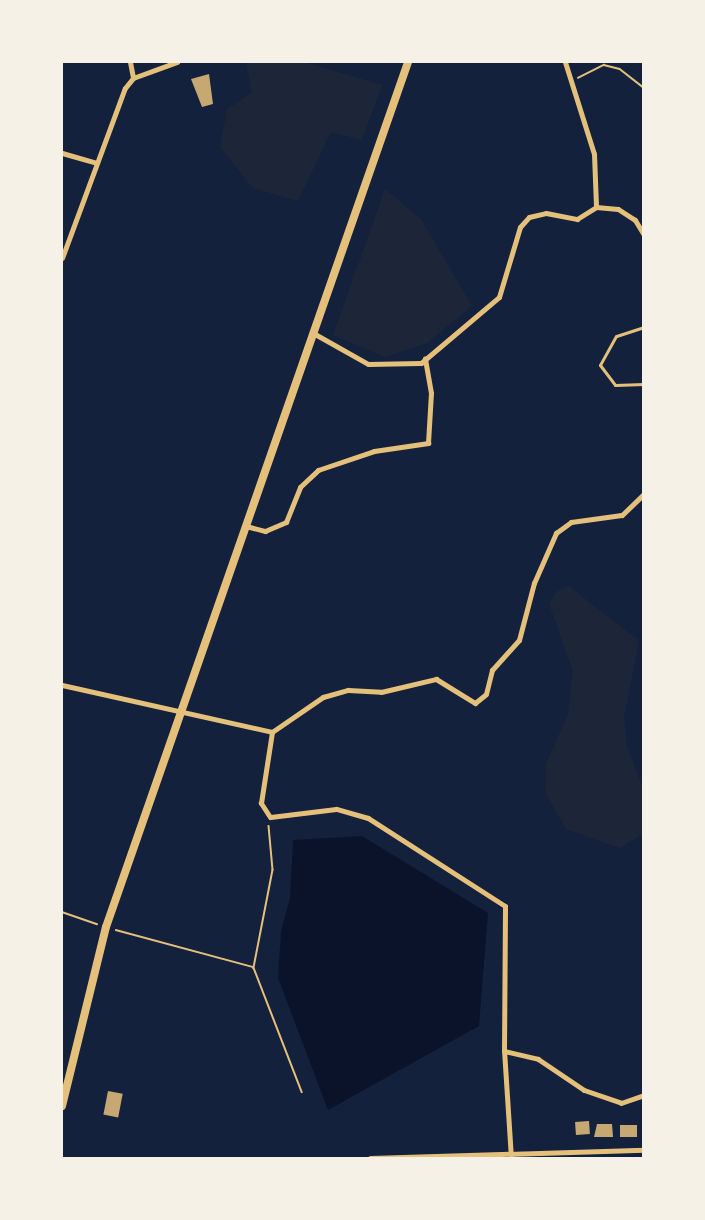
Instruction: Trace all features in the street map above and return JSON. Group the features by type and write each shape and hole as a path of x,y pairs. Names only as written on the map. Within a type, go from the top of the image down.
{"main road":[{"path":"62,1106 106,927 408,62"}],"street":[{"path":"62,258 96,163 133,78 130,62"},
{"path":"133,78 177,62"},
{"path":"565,62 594,154 596,207"},
{"path":"62,153 96,163"},
{"path":"313,333 368,364 411,367 425,359 499,297 520,227 529,218 546,213 577,219 596,207 618,209 635,220 644,235"},
{"path":"246,526 265,531 286,522 300,487 318,471 374,451 428,443 431,393 425,359"},
{"path":"62,685 180,714 272,732 323,697 348,690 381,692 436,679 475,704 486,694 492,670 519,640 534,583 556,533 582,519 622,514 644,494"},
{"path":"272,732 261,803 270,817 336,808 368,818 505,906 504,1051 511,1155"},
{"path":"504,1051 538,1059 584,1090 621,1103 644,1095"},
{"path":"370,1158 644,1150"}],"lane":[{"path":"644,327 616,336 600,365 615,385 644,384"}],"path":[{"path":"572,81 604,65 620,69 644,88"},
{"path":"270,817 273,870 254,968 302,1092"},
{"path":"62,912 106,927 254,968"}],"shaded area":[{"path":"246,62 304,62 382,85 362,140 331,132 298,201 253,188 220,147 227,109 252,93"},
{"path":"385,189 421,219 472,306 427,343 385,357 333,335"},
{"path":"569,586 639,641 624,717 627,747 643,789 643,834 620,848 566,829 545,792 546,764 568,714 573,672 549,604 556,592"},
{"path":"362,836 488,913 479,1026 328,1110 278,978 281,931 290,898 293,840"}],"building":[{"path":"209,74 213,104 202,107 191,79"},
{"path":"108,1091 123,1094 118,1117 103,1115"},
{"path":"589,1121 590,1134 576,1135 575,1122"},
{"path":"597,1124 612,1124 613,1137 594,1137"},
{"path":"620,1125 637,1125 637,1137 620,1137"}]}
